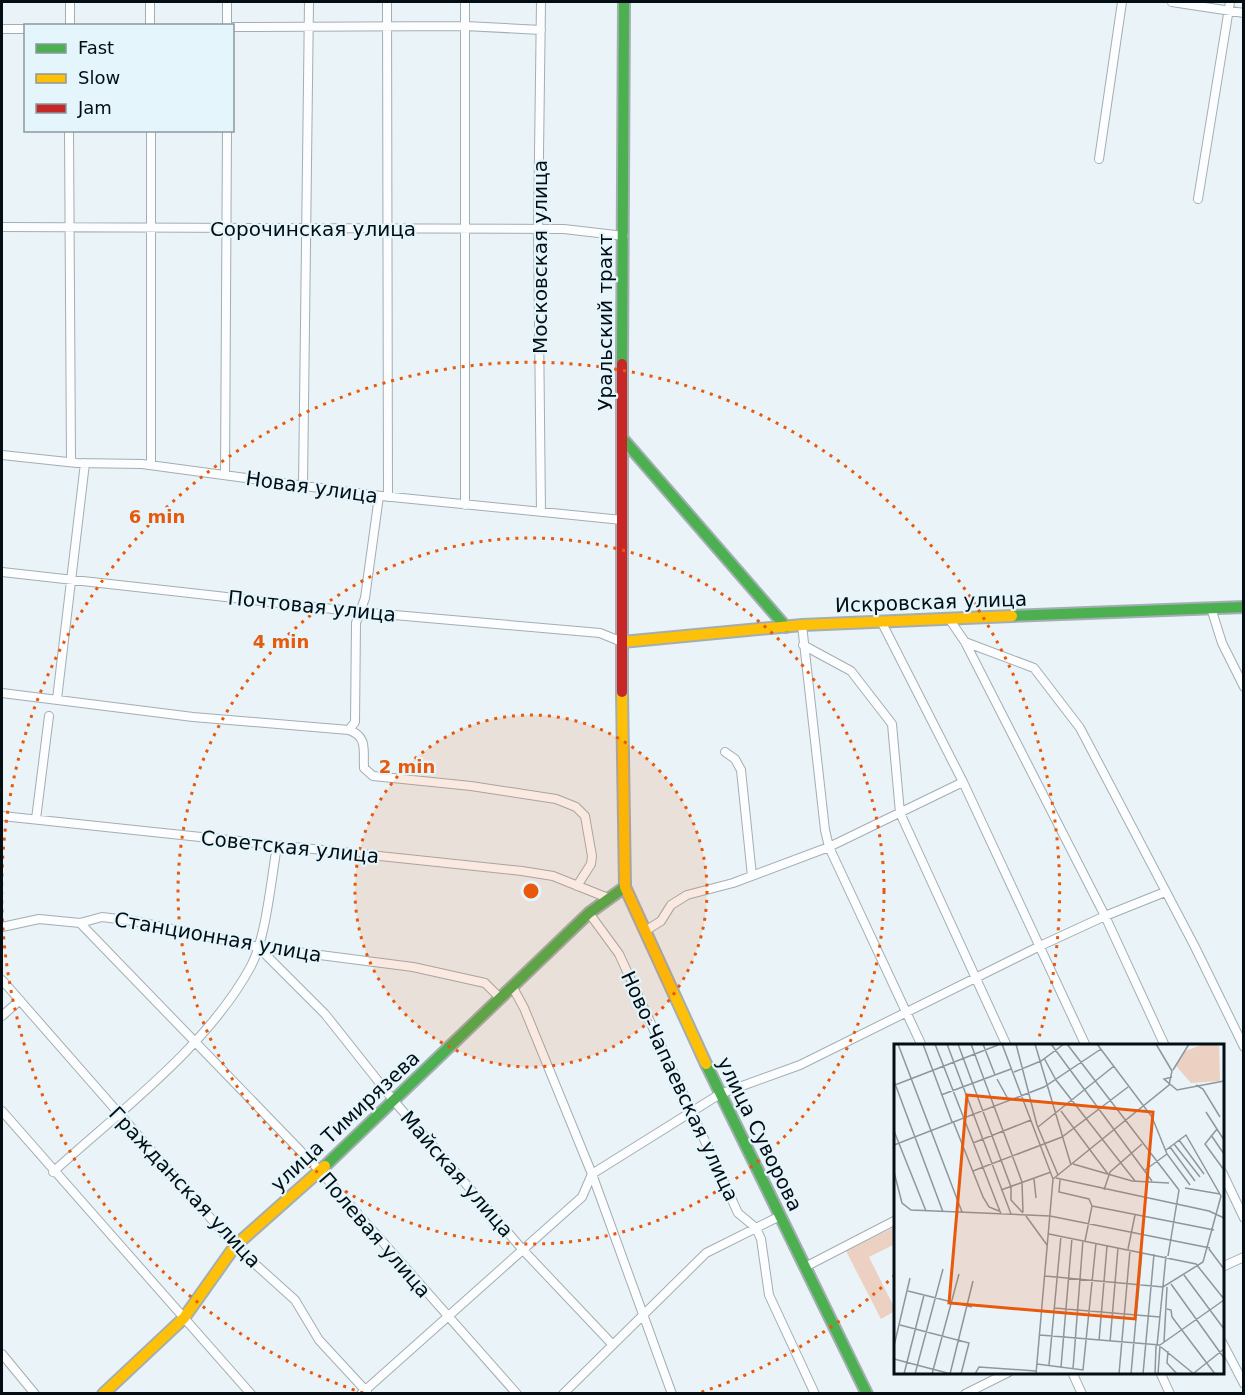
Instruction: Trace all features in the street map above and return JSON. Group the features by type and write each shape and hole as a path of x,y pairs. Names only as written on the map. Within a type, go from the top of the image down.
{"main road":[{"name":"Уральский тракт","path":"624,2 622,642 625,887"},
{"path":"623,439 786,627"},
{"name":"Искровская улица","path":"622,642 802,626 1244,607"},
{"name":"улица Тимирязева","path":"103,1394 184,1318 205,1285 235,1246 320,1171 499,997 590,913 625,887"},
{"name":"улица Суворова","path":"625,887 720,1094 867,1394"}],"street":[{"path":"70,2 70,24"},
{"path":"150,2 150,24"},
{"path":"227,2 227,24"},
{"path":"303,486 309,2"},
{"path":"349,730 356,722 356,623 365,598 383,496 387,229 387,2"},
{"path":"465,2 463,229 467,266 465,505"},
{"name":"Московская улица","path":"541,2 538,229 542,512"},
{"path":"1099,159 1122,2"},
{"path":"1173,2 1244,13"},
{"path":"1198,199 1230,2"},
{"path":"234,27 465,26 541,30"},
{"path":"2,29 24,29"},
{"path":"69,132 71,462"},
{"path":"151,132 151,465"},
{"path":"225,475 227,132"},
{"name":"Сорочинская улица","path":"2,227 538,229 624,236"},
{"name":"Новая улица","path":"2,455 85,463 151,465 383,496 622,520"},
{"path":"57,699 85,463"},
{"name":"Почтовая улица","path":"2,572 360,612 600,633 622,642"},
{"path":"1210,608 1222,644 1244,687"},
{"path":"950,620 965,642 1105,916 1164,1044"},
{"path":"882,623 963,782 1085,1044"},
{"path":"802,626 825,830 829,847 909,1012 921,1044"},
{"path":"965,642 1034,668 1080,728 1244,1047"},
{"path":"803,645 851,671 892,724 900,813 1006,1044"},
{"path":"2,693 193,717 349,730 359,733 363,739 364,768 373,776 471,786 556,800 576,807 585,816 592,856 591,864 577,886"},
{"path":"36,819 49,716"},
{"path":"725,752 735,759 741,770 752,876"},
{"path":"645,931 661,921 671,905 687,895 752,876 829,847 963,782"},
{"name":"Советская улица","path":"2,816 522,871 553,876 608,898"},
{"path":"53,1172 197,1042 251,966 258,947 277,846"},
{"path":"365,1392 582,1197 592,1174 720,1094 800,1065 1040,946 1165,892"},
{"name":"Ново-Чапаевская улица","path":"590,913 620,954 738,1212 756,1228 761,1239 769,1295 815,1394"},
{"name":"Станционная улица","path":"2,927 39,919 80,923 102,917 134,921 258,947 413,967 485,983 499,997"},
{"name":"Полевая улица","path":"80,923 320,1171 447,1317 518,1394"},
{"name":"Майская улица","path":"258,947 325,1014 394,1101 523,1250 612,1344"},
{"name":"Гражданская улица","path":"2,980 116,1114 235,1246 295,1300 319,1340 365,1392"},
{"path":"512,986 524,1008 592,1174 672,1394"},
{"path":"2,1016 20,1000"},
{"path":"2,1111 53,1172 251,1394"},
{"path":"1224,1176 1244,1218"},
{"path":"563,1394 706,1253 780,1216"},
{"path":"805,1267 894,1221"},
{"path":"1224,1267 1244,1257"},
{"path":"1224,1346 1244,1384"},
{"path":"2,1354 36,1394"},
{"path":"968,1393 1005,1374"},
{"path":"1073,1374 1082,1394"},
{"path":"1161,1374 1170,1394"}],"shaded area":[{"path":"894,1227 894,1244 869,1257 894,1307 894,1312 881,1319 846,1251"}],"traffic: fast":[{"path":"622,364 624,2"},
{"path":"623,439 786,627"},
{"path":"1012,616 1244,607"},
{"path":"325,1166 589,913 625,887"},
{"path":"706,1064 867,1394"}],"traffic: slow":[{"path":"622,642 802,625 1012,616"},
{"path":"622,692 625,887 706,1064"},
{"path":"103,1394 184,1318 235,1246 325,1166"}],"traffic: jam":[{"path":"622,364 622,692"}]}
